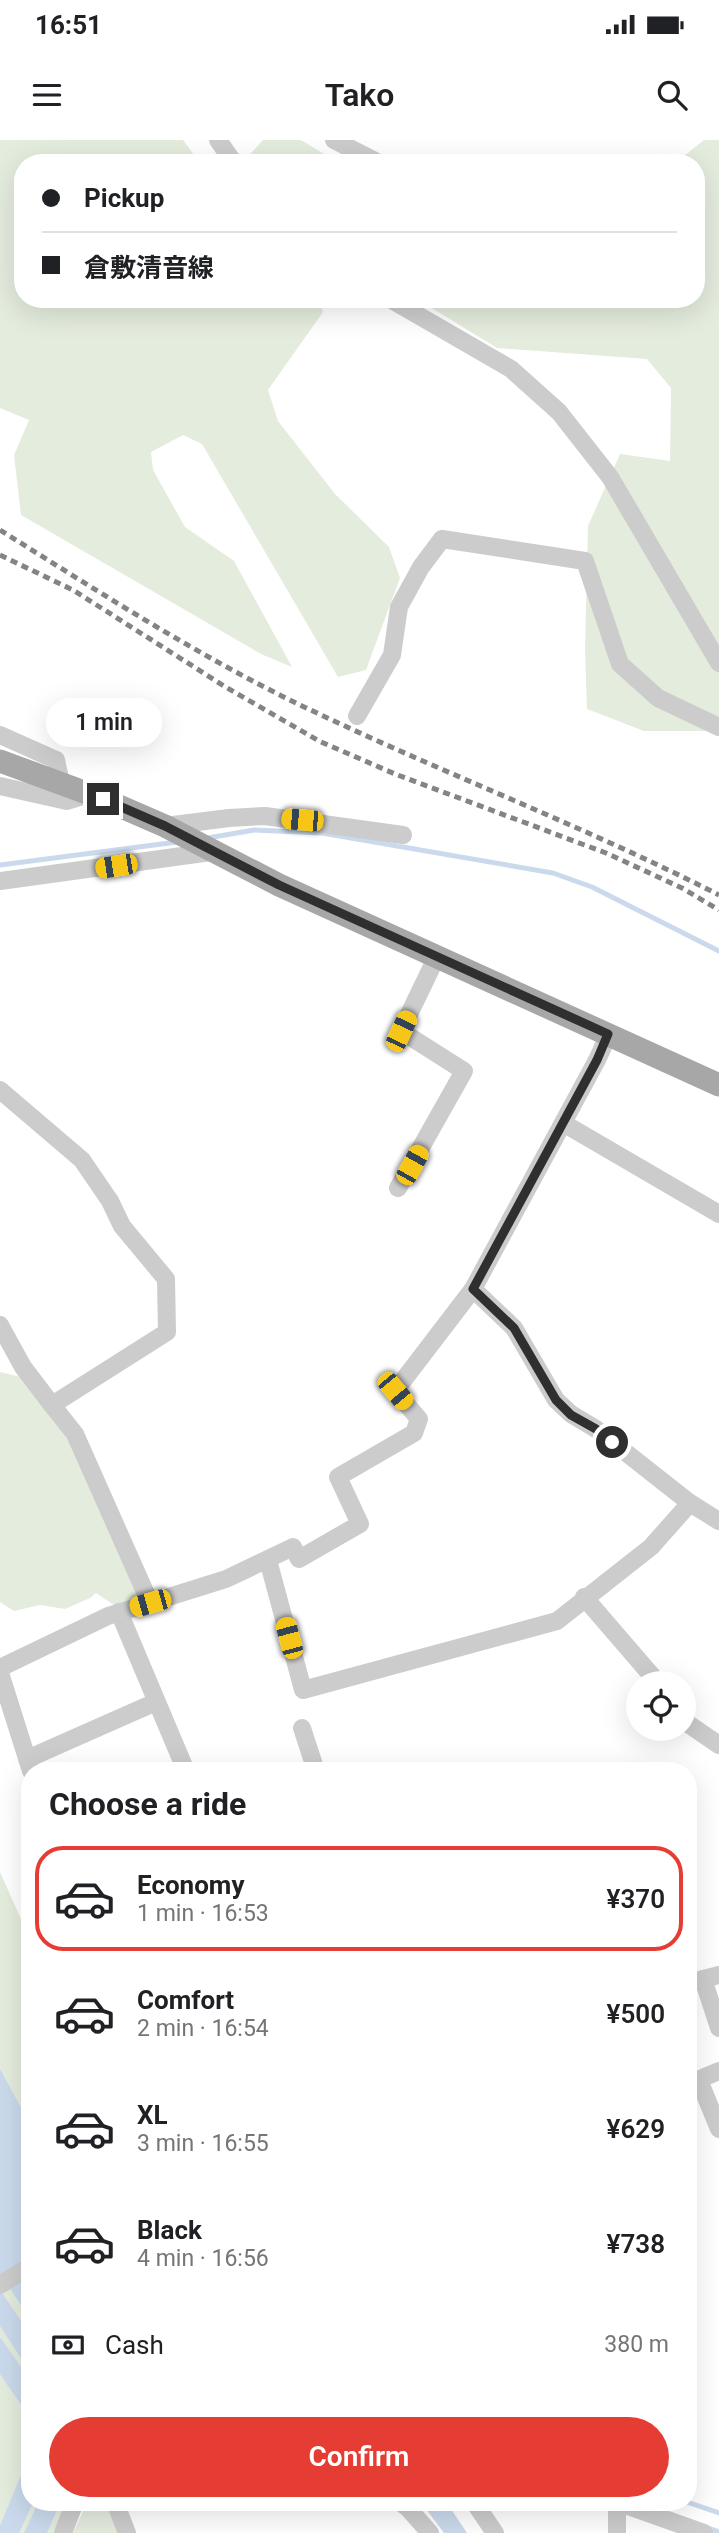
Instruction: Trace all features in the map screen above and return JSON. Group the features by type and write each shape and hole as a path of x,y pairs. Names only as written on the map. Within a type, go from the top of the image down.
{"main road":[{"path":"0,761 90,794 169,828 207,849 719,1085"}],"street":[{"path":"334,140 361,154"},
{"path":"406,308 511,369 559,412 610,477 719,663"},
{"path":"357,716 392,655 399,607 421,567 442,540 585,561 620,664 658,698 719,727"},
{"path":"0,735 56,760 61,783"},
{"path":"0,786 67,801 90,794"},
{"path":"169,828 229,818 265,816 403,835"},
{"path":"0,881 207,849"},
{"path":"398,1188 464,1071 401,1031 437,956"},
{"path":"28,1762 0,1671 120,1612 226,1579 293,1547 299,1559 360,1524 338,1477 414,1433 419,1419 395,1391 473,1289 608,1034"},
{"path":"0,1090 82,1160 110,1200 122,1226 166,1279 167,1332 52,1405"},
{"path":"563,1123 719,1214"},
{"path":"473,1289 514,1328 556,1400 571,1415 596,1429 690,1503 719,1521"},
{"path":"0,1325 23,1367 75,1434 150,1603"},
{"path":"268,1560 303,1690 557,1621 584,1597 651,1547 690,1503"},
{"path":"584,1597 648,1671"},
{"path":"120,1612 182,1762"},
{"path":"35,1762 156,1702"},
{"path":"302,1728 313,1762"},
{"path":"696,1729 719,1745"},
{"path":"703,1979 719,2028"},
{"path":"697,2080 719,2071"},
{"path":"697,2089 719,2129"},
{"path":"0,2286 21,2272"},
{"path":"63,2533 72,2511"},
{"path":"118,2511 127,2533"},
{"path":"411,2511 430,2533"},
{"path":"480,2511 495,2533"},
{"path":"617,2511 617,2533"},
{"path":"642,2511 704,2533"}],"shaded area":[{"path":"0,140 183,140 193,154 14,154 14,308 321,308 323,312 268,390 278,421 335,494 389,547 400,578 366,670 338,677 202,444 183,435 151,452 153,470 185,527 234,561 292,667 261,654 21,515 14,455 29,420 0,408"},
{"path":"263,140 301,140 324,154 250,154"},
{"path":"704,140 719,140 719,731 644,731 587,709 585,649 588,526 620,454 670,461 671,388 647,359 497,348 432,308 705,308 705,154 686,154"},
{"path":"0,1372 21,1377 70,1442 139,1588 136,1598 114,1605 96,1593 65,1609 40,1605 14,1611 0,1602"},
{"path":"0,1872 21,1919 21,2511 64,2511 55,2533 0,2533"},
{"path":"83,2511 110,2511 119,2533 73,2533"}],"water":[{"path":"0,2069 21,2108 21,2305 2,2276 0,2277"},
{"path":"0,2290 21,2321 21,2358 0,2326"},
{"path":"0,2337 21,2367 21,2405 0,2374"},
{"path":"21,2475 21,2511 29,2511 19,2533 0,2533 0,2526"},
{"path":"34,2511 57,2511 47,2533 24,2533"},
{"path":"428,2511 452,2511 467,2533 444,2533"}],"waterway":[{"path":"208,838 254,830 322,833 553,873 592,887 719,951"},
{"path":"0,865 177,842"},
{"path":"697,2505 719,2513"},
{"path":"708,2528 719,2532"}],"railway":[{"path":"0,530 108,598 256,683 400,751 614,844 719,895"},
{"path":"0,555 73,590 224,686 319,741 395,774 606,853 682,888 719,910"}],"route":[{"path":"103,799 165,826 279,885 608,1034 597,1060 473,1289 514,1328 556,1400 571,1415 612,1442"}]}
